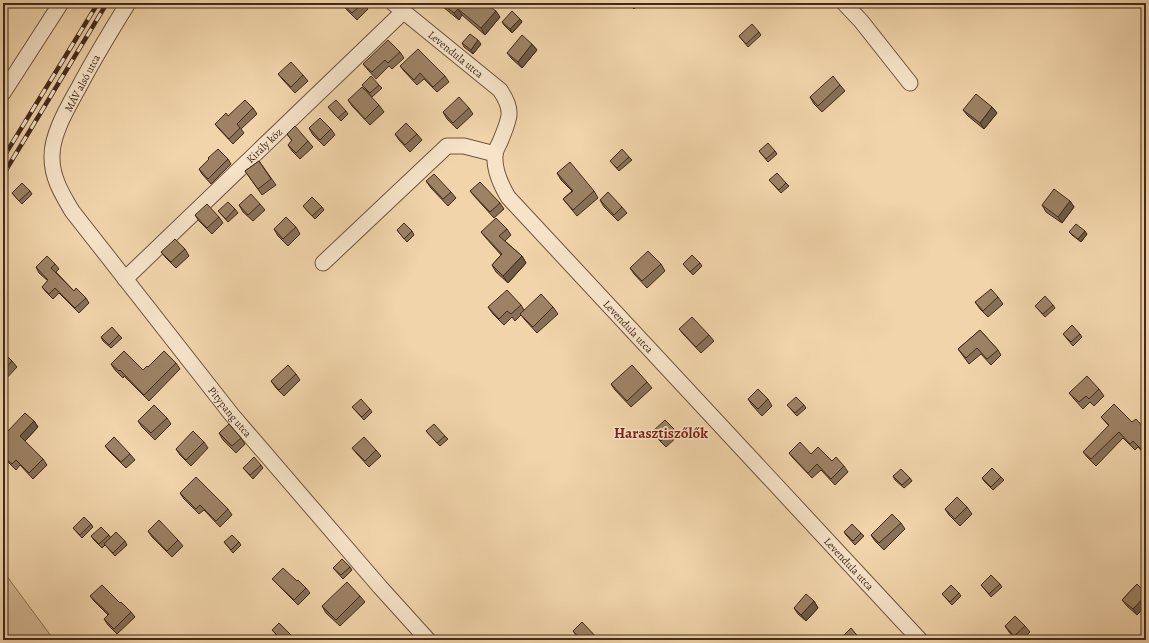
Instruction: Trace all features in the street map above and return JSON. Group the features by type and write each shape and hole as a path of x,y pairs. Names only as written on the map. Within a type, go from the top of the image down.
{"street":[{"path":"3,93 61,3"},
{"name":"MÁV alsó utca","path":"53,168 52,156 59,128 99,50 128,3"},
{"path":"844,3 861,21 910,83"},
{"name":"Levendula utca","path":"398,7 500,90 506,100 509,107 509,118 495,154 499,178 508,197 920,640"},
{"name":"Király köz","path":"125,279 398,7"},
{"path":"323,263 447,146 464,146 495,154"},
{"name":"Pitypang utca","path":"53,168 56,181 72,211 232,415 380,587 428,640"}],"shaded area":[{"path":"3,571 54,640 3,640"}],"building":[{"path":"342,3 363,3 352,13"},
{"path":"441,3 485,3 496,11 481,28 458,9 454,13"},
{"path":"512,11 520,19 510,29 502,22"},
{"path":"752,24 759,32 746,44 739,36"},
{"path":"470,34 478,40 471,50 462,43"},
{"path":"522,35 532,44 518,62 507,53"},
{"path":"388,40 400,52 388,63 385,60 372,72 363,64"},
{"path":"418,49 445,76 433,87 420,73 414,80 400,66"},
{"path":"291,62 303,75 291,87 278,74"},
{"path":"371,76 379,85 370,93 362,85"},
{"path":"833,76 840,85 818,106 810,97"},
{"path":"362,87 379,105 365,119 348,100"},
{"path":"976,94 992,107 980,123 963,110"},
{"path":"459,97 469,108 453,123 443,112"},
{"path":"245,100 253,108 237,124 240,128 229,139 215,124 226,113 228,116"},
{"path":"336,100 346,111 338,118 328,107"},
{"path":"320,118 331,129 320,140 309,128"},
{"path":"406,123 417,134 405,145 395,134"},
{"path":"295,126 308,141 296,153 288,145 292,140 287,134"},
{"path":"768,143 775,151 766,159 759,151"},
{"path":"218,149 228,159 208,179 199,169"},
{"path":"622,149 629,157 617,168 610,161"},
{"path":"259,161 271,179 258,189 245,171"},
{"path":"570,162 594,191 573,210 563,199 573,191 557,173"},
{"path":"777,173 786,183 779,190 769,180"},
{"path":"434,174 451,192 443,199 426,181"},
{"path":"480,182 500,203 490,212 470,191"},
{"path":"22,183 30,191 19,201 12,193"},
{"path":"1054,189 1070,201 1058,217 1042,205"},
{"path":"608,192 622,207 614,215 600,200"},
{"path":"251,194 260,204 248,215 239,205"},
{"path":"312,197 322,207 312,216 303,206"},
{"path":"228,202 235,209 226,219 218,211"},
{"path":"207,204 219,217 207,228 195,215"},
{"path":"286,217 296,227 283,239 274,229"},
{"path":"496,218 507,229 499,236 522,256 503,276 492,265 502,254 481,232"},
{"path":"404,223 412,231 404,239 397,230"},
{"path":"1076,224 1085,231 1078,239 1069,232"},
{"path":"175,239 185,249 171,262 161,252"},
{"path":"648,251 661,264 642,281 630,268"},
{"path":"692,255 700,263 690,272 683,264"},
{"path":"47,256 55,264 51,268 74,291 76,288 86,298 75,308 55,288 49,294 42,287 48,280 36,267"},
{"path":"991,289 998,297 983,311 975,302"},
{"path":"507,290 521,305 511,314 507,311 499,319 488,307"},
{"path":"541,294 553,307 533,327 520,314"},
{"path":"1045,296 1053,305 1043,314 1035,306"},
{"path":"692,317 709,335 696,347 679,329"},
{"path":"1072,325 1080,334 1071,342 1063,334"},
{"path":"112,327 119,335 109,345 101,337"},
{"path":"980,330 998,350 987,359 977,348 966,358 958,349"},
{"path":"124,351 143,370 164,351 176,363 144,395 120,370 119,371 111,364"},
{"path":"3,352 12,361 3,371"},
{"path":"288,365 296,374 279,390 271,381"},
{"path":"632,365 647,382 627,401 611,384"},
{"path":"1087,376 1099,389 1089,399 1086,396 1079,402 1069,393"},
{"path":"758,389 768,399 758,409 748,399"},
{"path":"796,397 804,405 795,413 787,405"},
{"path":"361,399 370,409 362,417 352,407"},
{"path":"1114,404 1132,422 1136,419 1146,430 1146,454 1133,441 1130,444 1119,432 1091,459 1083,452 1109,425 1101,417"},
{"path":"154,405 167,418 151,433 138,421"},
{"path":"25,413 34,421 20,436 43,459 29,473 16,460 12,464 3,456 7,452 3,448 3,426 8,431"},
{"path":"665,420 674,429 661,441 652,432"},
{"path":"229,424 241,438 232,446 219,433"},
{"path":"434,424 445,436 437,443 426,431"},
{"path":"193,431 204,442 186,460 176,449"},
{"path":"114,437 130,454 121,462 105,446"},
{"path":"364,437 376,450 365,461 352,448"},
{"path":"800,442 811,454 818,447 832,461 836,457 844,466 831,479 817,464 808,473 789,453"},
{"path":"254,457 261,465 250,475 243,468"},
{"path":"992,468 1001,477 991,487 982,478"},
{"path":"901,469 910,478 902,485 893,476"},
{"path":"196,477 228,509 216,521 200,505 196,509 180,493"},
{"path":"957,497 967,507 955,519 945,509"},
{"path":"892,514 901,523 879,543 871,535"},
{"path":"84,517 91,524 80,535 73,528"},
{"path":"159,520 178,540 167,551 148,531"},
{"path":"852,524 861,533 853,541 844,532"},
{"path":"101,527 109,535 99,544 91,536"},
{"path":"116,532 125,541 113,553 104,544"},
{"path":"232,535 239,542 231,550 224,542"},
{"path":"342,559 350,567 341,575 333,568"},
{"path":"283,568 306,588 294,600 272,579"},
{"path":"991,575 1000,584 989,594 981,585"},
{"path":"347,582 360,596 336,620 322,606"},
{"path":"1137,584 1146,593 1146,595 1133,609 1122,600"},
{"path":"102,585 131,612 114,629 104,619 109,614 90,596"},
{"path":"951,585 959,593 950,602 942,594"},
{"path":"806,594 814,601 801,615 794,608"},
{"path":"1015,616 1025,626 1014,636 1005,626"},
{"path":"582,622 599,640 581,640 573,631"},
{"path":"279,623 292,636 288,640 282,640 272,630"},
{"path":"851,628 861,640 839,640"}],"railway":[{"path":"3,158 98,3"},
{"path":"3,175 107,3"}],"district":[{"name":"Harasztiszőlők","path":"661,433"}]}
